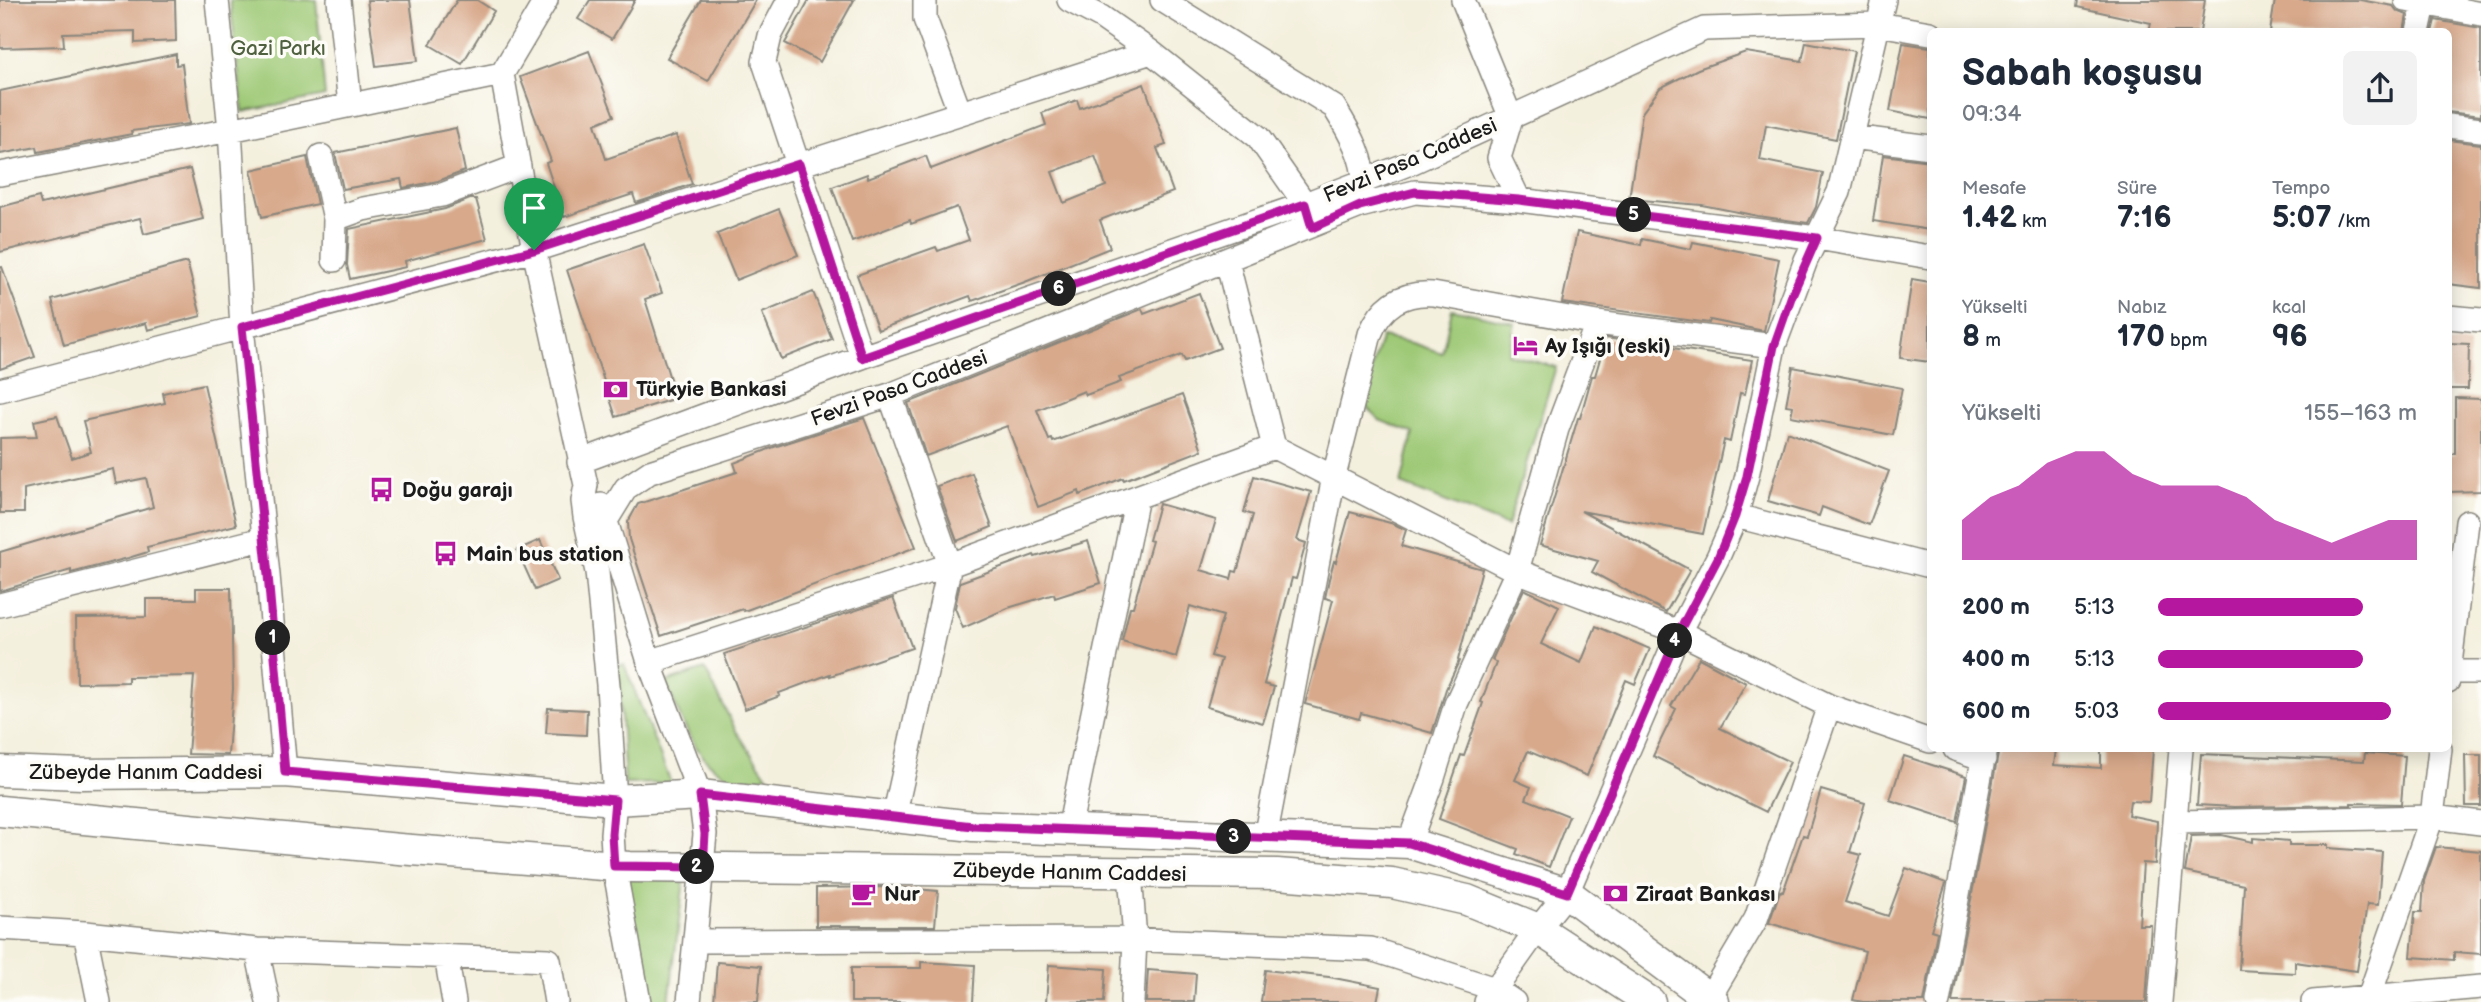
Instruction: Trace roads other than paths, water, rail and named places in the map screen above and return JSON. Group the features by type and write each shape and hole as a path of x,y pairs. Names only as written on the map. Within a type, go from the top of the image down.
{"main road":[{"name":"Zübeyde Hanım Caddesi","path":"0,771 82,774 285,772 615,800 700,795 973,826 1409,843 1567,893 1712,1000"},
{"name":"Zübeyde Hanım Caddesi","path":"0,811 399,849 614,866 1277,874 1392,883 1467,900 1538,929 1650,1002"}],"street":[{"path":"217,0 230,130 242,327 285,772"},
{"path":"339,0 350,105"},
{"path":"546,0 502,74 534,250 586,485 583,501 597,572 608,685 615,800 612,834 614,866 639,1002"},
{"path":"789,0 770,36 764,62 862,358"},
{"path":"925,0 925,19 960,113"},
{"path":"1069,0 1101,17 1151,52 1258,137 1305,204 1312,228"},
{"path":"1162,0 1334,107 1350,134 1365,181 1360,206"},
{"path":"1463,0 1511,118 1499,158 1519,200"},
{"path":"696,941 1135,940 1371,949 1498,998 1538,929 1567,893 1679,632 1718,558 1735,516 1747,476 1774,346 1792,295 1839,192 1884,0"},
{"path":"2418,28 2418,1 2481,14"},
{"name":"Fevzi Pasa Caddesi","path":"579,462 862,358 1365,181 1511,118 1704,29 1878,24 1927,32"},
{"path":"0,390 534,250 1151,52"},
{"path":"0,174 502,74"},
{"path":"2452,126 2481,131"},
{"path":"1852,137 1927,147"},
{"path":"321,156 335,219 334,260"},
{"path":"335,219 363,209 442,195 519,166"},
{"name":"Fevzi Pasa Caddesi","path":"607,519 626,488 650,472 890,395 1312,228 1360,206 1415,192 1519,200 1817,238 1927,256"},
{"path":"1227,261 1275,447"},
{"path":"1265,838 1335,477 1370,334 1380,314 1409,295 1433,294 1597,323 1774,346"},
{"path":"2452,317 2481,320"},
{"path":"1409,843 1456,704 1517,571 1557,429 1597,323"},
{"path":"890,395 950,565 894,817"},
{"path":"649,662 950,565 1275,447 1517,571 1679,632 1829,706 1927,740"},
{"path":"586,485 598,497 607,519 649,662 700,795 705,834 689,1002"},
{"path":"1069,830 1137,497"},
{"path":"1735,516 1927,565"},
{"path":"2452,648 2466,522"},
{"path":"0,605 262,540"},
{"path":"2452,675 2481,672"},
{"path":"1712,1000 1756,919 1829,706"},
{"path":"2160,1002 2181,752"},
{"path":"2369,997 2432,817 2440,752"},
{"path":"1938,1002 1984,754"},
{"path":"2175,822 2432,817 2481,823"},
{"path":"1130,872 1135,940 1132,1002"},
{"path":"0,928 85,933 257,950 549,960 556,1002"},
{"path":"85,933 99,1002"},
{"path":"257,950 268,1002"},
{"path":"446,956 454,1002"},
{"path":"2313,1002 2481,987"}],"place":[{"name":"Ay Işığı (eski)","path":"1525,346"},
{"name":"Türkyie Bankasi","path":"616,389"},
{"name":"Doğu garajı","path":"382,490"},
{"name":"Main bus station","path":"446,554"},
{"name":"Nur","path":"864,894"},
{"name":"Ziraat Bankası","path":"1616,894"}],"park label":[{"name":"Gazi Parkı","path":"278,48"}]}
